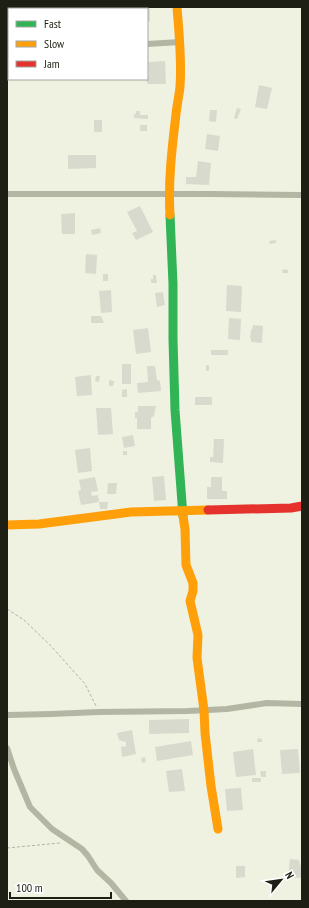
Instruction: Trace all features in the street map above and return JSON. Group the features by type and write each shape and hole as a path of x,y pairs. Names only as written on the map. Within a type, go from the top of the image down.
{"street":[{"path":"177,7 180,42 180,87 176,112 169,194 173,284 175,410 182,511 185,529 184,552 186,565 192,577 193,583 193,591 190,601 198,635 197,658 204,710 211,786 218,829"},
{"path":"148,44 180,42"},
{"path":"7,194 302,195"},
{"path":"7,525 38,524 131,512 291,508 302,506"},
{"path":"7,715 204,710 227,709 267,703 302,704"},
{"path":"7,748 30,807 52,829 82,849 98,870 126,901"}],"path":[{"path":"7,609 24,620 50,645 85,684 99,712"},
{"path":"7,848 70,841"}],"building":[{"path":"150,7 150,21 148,21 148,8 125,8"},
{"path":"165,61 166,84 148,84 146,80 148,80 149,75 148,62"},
{"path":"259,85 272,88 267,109 255,107"},
{"path":"237,108 241,109 237,119 234,118"},
{"path":"210,110 217,110 216,122 209,121"},
{"path":"136,111 140,111 140,115 148,115 148,119 134,118"},
{"path":"94,120 102,120 102,132 94,132"},
{"path":"140,125 147,125 147,131 140,131"},
{"path":"207,134 220,136 218,151 205,149"},
{"path":"68,155 96,155 96,168 68,169"},
{"path":"198,161 211,163 209,185 186,184 186,177 196,177"},
{"path":"140,206 153,232 136,240 132,233 137,231 127,212"},
{"path":"75,213 75,234 62,234 61,214"},
{"path":"100,228 101,233 92,235 91,230"},
{"path":"276,240 276,243 270,244 269,241"},
{"path":"86,254 97,255 96,274 85,273"},
{"path":"283,269 288,270 288,273 282,273"},
{"path":"103,274 108,274 108,281 103,281"},
{"path":"153,275 156,275 157,283 151,283"},
{"path":"227,285 242,286 241,312 226,311"},
{"path":"111,290 112,312 101,313 99,291"},
{"path":"163,292 165,305 157,307 155,293"},
{"path":"91,316 101,316 104,323 91,323"},
{"path":"229,318 241,319 240,340 228,339"},
{"path":"253,325 263,326 262,343 251,342 250,338"},
{"path":"148,328 151,352 136,354 133,330"},
{"path":"211,350 228,350 228,355 211,355"},
{"path":"122,364 131,364 131,384 122,384"},
{"path":"206,365 209,365 209,371 206,371"},
{"path":"147,366 155,366 157,380 160,381 161,391 138,393 137,383 148,382"},
{"path":"91,375 92,395 77,396 75,377"},
{"path":"96,376 100,376 99,382 95,381"},
{"path":"109,380 114,381 113,386 109,386"},
{"path":"127,389 127,397 122,397 122,390"},
{"path":"195,397 212,397 212,405 195,405"},
{"path":"138,406 156,406 154,416 151,418 151,429 137,429 137,418 135,418 135,412 138,412"},
{"path":"96,408 111,408 113,434 98,435"},
{"path":"133,435 135,446 124,448 122,437"},
{"path":"214,439 224,439 223,463 210,462 210,457 213,457"},
{"path":"90,448 92,471 78,473 75,450"},
{"path":"123,451 127,451 127,455 123,455"},
{"path":"164,476 166,500 154,501 152,477"},
{"path":"95,477 98,491 91,492 92,496 98,495 99,502 81,505 78,491 81,490 79,480"},
{"path":"211,477 222,477 222,491 227,491 227,499 207,499 207,487 211,487"},
{"path":"108,483 117,483 116,494 107,494"},
{"path":"99,502 108,502 107,509 100,509"},
{"path":"189,719 189,733 149,734 149,720"},
{"path":"132,730 136,754 122,757 121,747 126,746 126,742 119,740 117,733"},
{"path":"258,738 262,739 262,742 257,742"},
{"path":"191,741 193,755 157,761 155,747"},
{"path":"253,749 256,775 236,777 233,752"},
{"path":"298,749 300,773 282,774 280,750"},
{"path":"145,757 146,762 142,763 141,758"},
{"path":"182,769 185,791 169,792 166,771"},
{"path":"260,771 266,771 266,777 261,777"},
{"path":"252,778 261,778 261,782 252,782"},
{"path":"241,788 243,810 227,811 225,789"},
{"path":"290,859 299,860 302,878 288,877"},
{"path":"236,866 245,866 245,877 236,878"}],"traffic: fast":[{"path":"170,215 173,284 175,410 183,516"}],"traffic: slow":[{"path":"170,215 171,164 181,77 177,7"},
{"path":"7,525 39,524 131,512 208,510"},
{"path":"183,516 185,529 186,565 193,583 193,591 190,601 198,635 197,658 204,710 211,786 218,829"}],"traffic: jam":[{"path":"208,510 291,508 302,506"}]}
